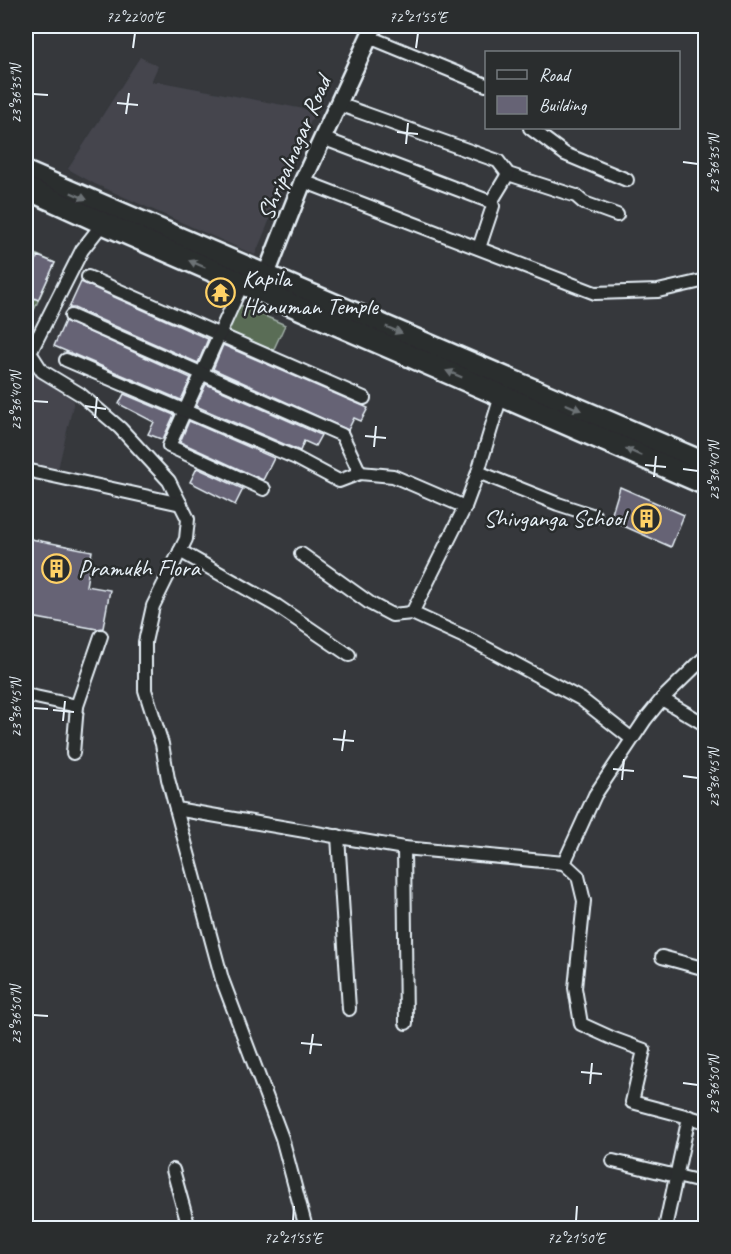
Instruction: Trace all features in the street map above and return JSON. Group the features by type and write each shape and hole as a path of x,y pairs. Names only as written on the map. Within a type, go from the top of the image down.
{"highway":[{"path":"26,172 108,217"},
{"path":"26,188 108,217 256,283 504,386 705,464"},
{"path":"504,386 705,484"}],"street":[{"path":"371,31 485,85"},
{"name":"Shripalnagar Road","path":"256,283 371,31"},
{"path":"338,104 498,161 508,174 576,196 584,203 616,215"},
{"path":"531,129 565,154 627,180"},
{"path":"322,138 491,202"},
{"path":"479,248 493,206 491,202 508,174"},
{"path":"303,181 595,293 658,291 705,280"},
{"path":"108,217 82,250 27,356 42,371 80,394 120,428 169,481 188,519 186,539 153,606 145,642 145,690 162,744 168,779 222,979 282,1138 306,1228"},
{"path":"88,277 364,398"},
{"path":"256,283 219,335 169,446 264,489"},
{"path":"71,316 342,435 360,472"},
{"path":"66,360 296,458 339,481 360,472 393,476 465,507"},
{"path":"412,613 465,507 504,386"},
{"path":"26,470 181,504"},
{"path":"478,472 595,516"},
{"path":"180,551 277,606 348,655"},
{"path":"301,554 371,604 392,615 412,613 471,640 581,699 632,739"},
{"path":"73,753 77,706 101,636"},
{"path":"564,863 595,795 632,739 662,699 705,656"},
{"path":"26,695 77,706"},
{"path":"662,699 705,724"},
{"path":"176,808 404,848 564,863 578,876 584,901 575,988 581,1024 644,1050 632,1102 705,1122"},
{"path":"338,836 349,1009"},
{"path":"404,848 406,1023"},
{"path":"662,957 705,969"},
{"path":"665,1228 688,1117"},
{"path":"613,1161 705,1183"},
{"path":"173,1170 189,1228"}],"shaded area":[{"path":"140,57 158,66 151,82 315,111 255,255 95,184 68,169"},
{"path":"30,370 74,401 58,469 26,463 26,385"}],"green space":[{"path":"26,250 55,263 26,328"},
{"path":"240,305 285,325 272,353 227,333"}],"building":[{"path":"38,256 55,263 38,300 26,294 26,282"},
{"path":"81,282 208,339 198,363 74,308 69,308"},
{"path":"65,321 191,378 181,400 54,346"},
{"path":"223,345 368,408 361,421 354,418 348,430 213,369"},
{"path":"206,384 321,435 315,446 304,441 300,451 196,406"},
{"path":"124,394 174,415 163,439 148,434 154,422 119,404"},
{"path":"189,421 274,458 263,480 180,442"},
{"path":"197,468 243,489 235,505 190,482"},
{"name":"Shivganga School","path":"620,487 684,515 671,547 610,520"},
{"name":"Pramukh Flora","path":"26,538 92,551 86,586 110,590 103,628 97,629 26,616"}],"place":[{"name":"Kapila Hanuman Temple","path":"221,292"},
{"name":"Shivganga School","path":"646,518"},
{"name":"Pramukh Flora","path":"57,568"}]}
